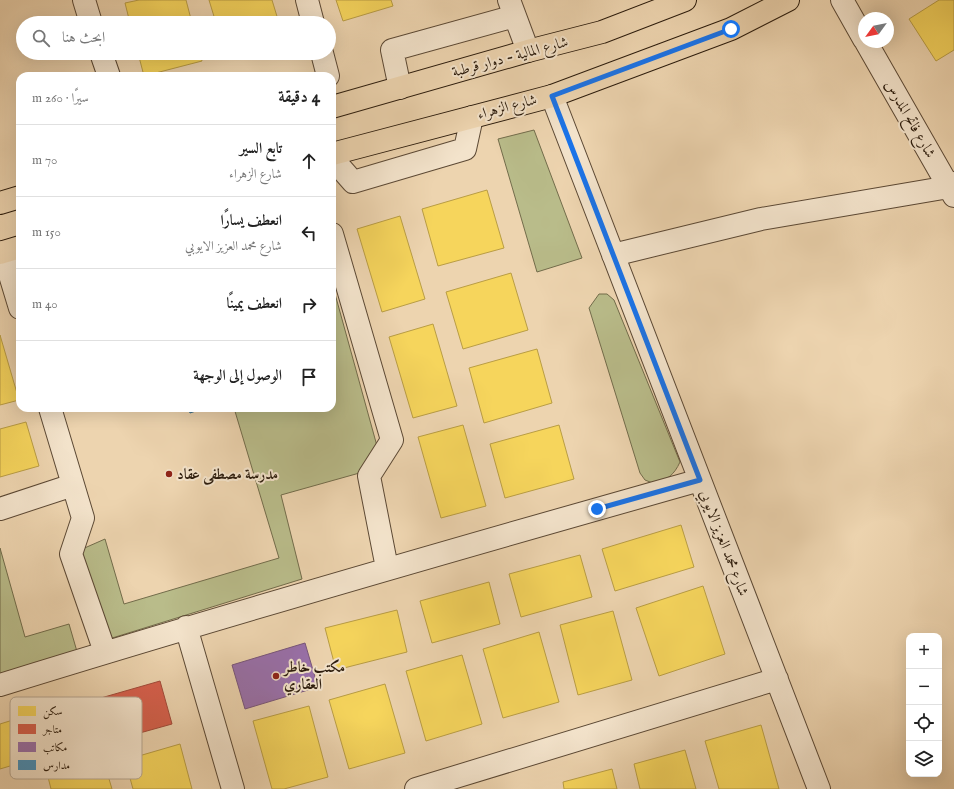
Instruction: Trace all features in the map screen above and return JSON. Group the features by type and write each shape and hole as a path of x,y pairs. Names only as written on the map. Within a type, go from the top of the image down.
{"main road":[{"name":"شارع المالية - دوار قرطبة","path":"336,101 400,88 528,51 602,32 685,0"},
{"name":"شارع الزهراء","path":"336,153 552,96 731,29 788,0"},
{"path":"0,203 16,198"}],"street":[{"path":"84,0 90,16"},
{"path":"307,0 311,16"},
{"path":"842,0 858,28"},
{"path":"400,88 392,50 512,8 528,51"},
{"name":"شارع فاتح المدرس","path":"870,48 952,188"},
{"path":"103,60 108,72"},
{"path":"324,60 327,72"},
{"name":"شارع محمد العزيز الايوبي","path":"552,96 819,789"},
{"path":"336,163 353,182 465,149 472,116"},
{"path":"613,255 760,219 952,188"},
{"path":"336,248 392,440 369,476 387,568"},
{"path":"8,251 16,289"},
{"path":"51,412 83,518 72,554 105,652"},
{"path":"0,685 186,627 387,568 700,480"},
{"path":"0,509 73,485"},
{"path":"186,627 233,789"},
{"path":"416,789 777,679"}],"green space":[{"path":"534,130 582,258 537,272 498,139"},
{"path":"599,294 607,294 614,300 680,462 670,476 655,484 645,480 640,473 589,308"},
{"path":"336,297 377,446 363,472 281,495 302,579 109,639 80,550 105,539 124,604 279,558 235,412 336,412"},
{"path":"0,548 25,637 69,624 78,655 0,678"}],"building: سكن":[{"path":"139,0 186,0 190,16 128,16 125,3"},
{"path":"209,0 272,0 277,16 214,16"},
{"path":"336,0 391,0 393,6 343,21"},
{"path":"939,0 954,0 954,50 936,61 909,19"},
{"path":"140,60 202,61 159,72 143,72"},
{"path":"487,190 504,248 438,266 422,209"},
{"path":"400,216 425,299 382,312 357,229"},
{"path":"511,273 528,330 463,349 446,292"},
{"path":"433,324 457,406 413,418 389,337"},
{"path":"0,335 16,390 16,401 0,405"},
{"path":"537,349 552,403 484,423 469,368"},
{"path":"26,422 39,466 0,477 0,429"},
{"path":"463,425 486,506 441,518 418,437"},
{"path":"559,425 574,479 505,498 490,444"},
{"path":"681,525 694,567 615,591 602,549"},
{"path":"580,555 592,597 521,617 509,574"},
{"path":"489,582 500,624 432,643 420,601"},
{"path":"703,586 725,654 659,676 636,608"},
{"path":"397,610 407,652 336,670 325,628"},
{"path":"613,611 632,680 578,695 560,625"},
{"path":"539,632 559,702 503,718 483,649"},
{"path":"462,655 482,724 426,741 406,671"},
{"path":"385,684 405,753 349,769 329,700"},
{"path":"309,706 328,777 284,789 272,789 253,721"},
{"path":"10,721 10,766 0,769 0,724"},
{"path":"761,725 779,789 719,789 705,741"},
{"path":"180,744 192,789 133,789 130,779 142,779 142,755"},
{"path":"685,750 696,789 640,789 634,764"},
{"path":"612,769 617,789 564,789 563,782"},
{"path":"48,779 109,779 112,789 51,789"}],"building: متاجر":[{"path":"160,681 172,724 142,732 142,697 104,697"}],"building: مكاتب":[{"path":"305,643 318,687 245,709 232,665"}],"place":[{"name":"مدرسة مصطفى عقاد","path":"169,474"},
{"name":"مكتب خاطر العقاري","path":"276,676"}],"route":[{"path":"597,509 700,480 552,96 617,73 731,29"}]}
